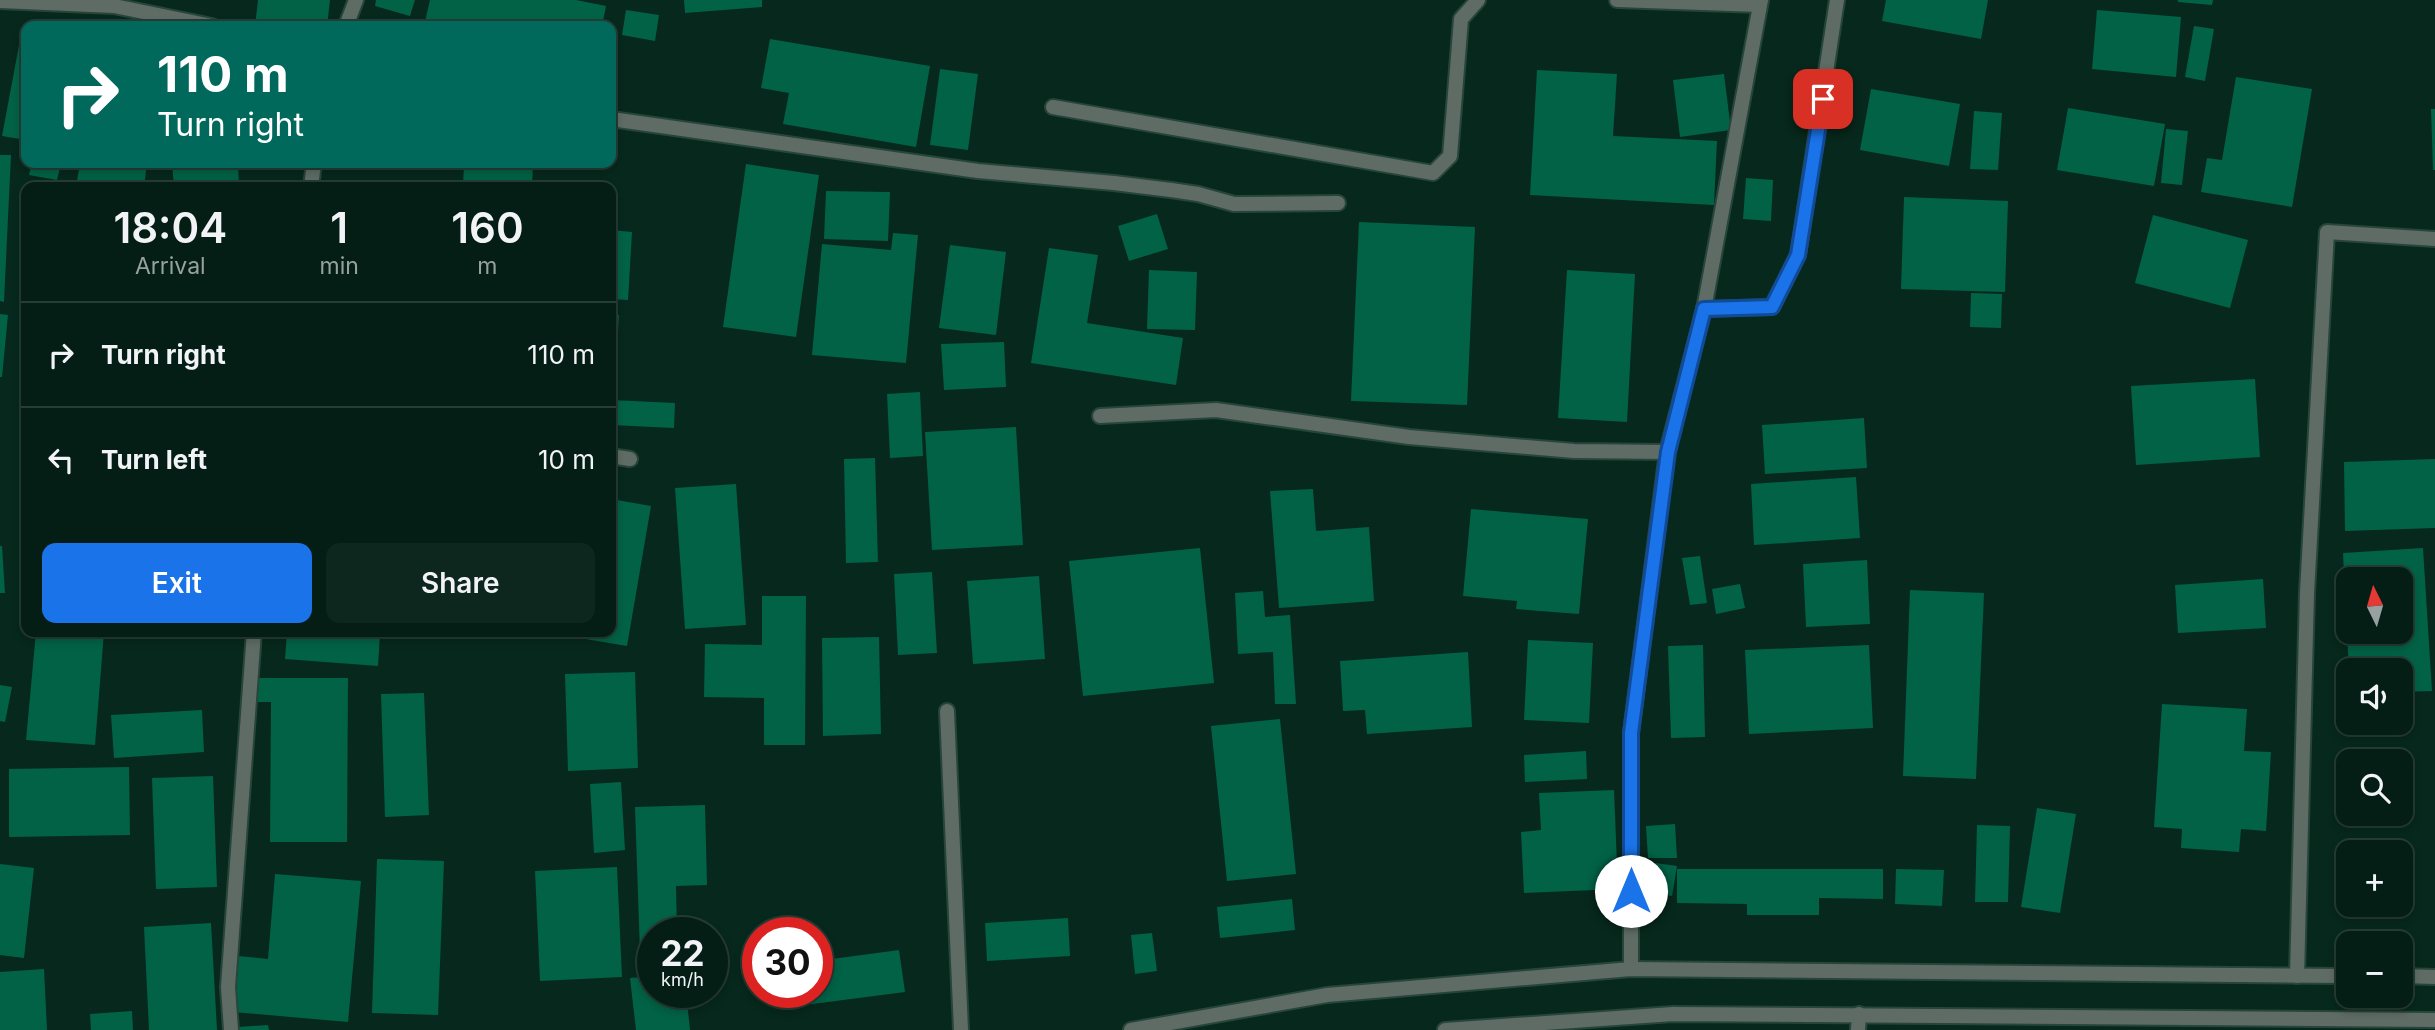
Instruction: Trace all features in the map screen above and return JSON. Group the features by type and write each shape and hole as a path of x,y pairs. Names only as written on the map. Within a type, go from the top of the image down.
{"street":[{"path":"348,21 356,0"},
{"path":"1053,107 1433,173 1450,156 1461,19 1478,0"},
{"path":"1618,0 1761,2 1704,309 1668,452 1631,733 1631,970"},
{"path":"1704,309 1772,307 1798,255 1838,0"},
{"path":"0,1 114,6 188,21"},
{"path":"616,120 978,171 1198,194 1234,204 1338,203"},
{"path":"2297,976 2307,593 2327,232 2435,239"},
{"path":"1100,416 1216,410 1409,437 1574,451 1668,452"},
{"path":"616,457 630,459"},
{"path":"232,1030 228,987 254,637"},
{"path":"947,711 961,1030"},
{"path":"1131,1030 1327,995 1631,970 2336,976"},
{"path":"2413,976 2435,977"},
{"path":"1445,1030 1673,1014 1859,1014 2363,1025 2435,1020"},
{"path":"1858,1030 1859,1014"}],"building":[{"path":"258,0 330,0 328,21 256,21"},
{"path":"376,0 415,0 410,16 375,6"},
{"path":"430,0 576,0 606,6 603,21 425,21"},
{"path":"684,0 762,0 762,7 685,13"},
{"path":"1886,0 1988,0 1981,39 1882,21"},
{"path":"2178,0 2213,0 2212,5"},
{"path":"626,10 659,15 655,41 622,35"},
{"path":"2097,10 2181,17 2176,77 2092,69"},
{"path":"2194,26 2214,29 2205,81 2185,77"},
{"path":"770,39 930,66 916,147 783,124 789,93 761,88"},
{"path":"20,40 21,139 2,136"},
{"path":"940,69 978,74 968,150 930,145"},
{"path":"1537,70 1617,74 1613,136 1717,141 1714,205 1530,195"},
{"path":"1724,74 1731,130 1680,137 1673,80"},
{"path":"2236,77 2312,89 2292,207 2201,192 2207,158 2222,160"},
{"path":"1871,89 1960,104 1949,166 1860,150"},
{"path":"2068,108 2165,124 2154,186 2057,170"},
{"path":"2431,109 2435,109 2435,170 2433,170"},
{"path":"1974,111 2002,113 1998,170 1970,169"},
{"path":"2166,129 2188,131 2182,185 2161,183"},
{"path":"0,155 11,155 4,302 0,301"},
{"path":"746,164 819,175 796,337 723,327"},
{"path":"31,168 60,168 57,180 29,175"},
{"path":"79,168 146,168 145,182 77,182"},
{"path":"172,168 238,168 239,182 174,182"},
{"path":"464,168 533,168 532,182 463,182"},
{"path":"1746,178 1773,180 1771,221 1743,219"},
{"path":"826,191 890,192 888,241 824,239"},
{"path":"1904,197 2008,201 2005,292 1901,289"},
{"path":"1157,214 1168,249 1129,261 1118,226"},
{"path":"2153,215 2248,240 2230,308 2135,283"},
{"path":"1359,222 1475,227 1467,405 1351,401"},
{"path":"616,230 632,232 628,300 616,299"},
{"path":"893,233 918,235 906,363 812,355 822,244 891,250"},
{"path":"950,245 1006,252 996,335 939,328"},
{"path":"1049,248 1098,255 1087,323 1183,338 1176,385 1031,363"},
{"path":"1149,270 1197,272 1195,330 1147,329"},
{"path":"1567,270 1635,274 1627,422 1558,418"},
{"path":"1971,293 2002,294 2001,328 1970,327"},
{"path":"0,314 8,315 2,377 0,377"},
{"path":"616,315 619,315 616,364"},
{"path":"1004,342 1006,387 944,390 941,344"},
{"path":"2255,379 2260,457 2136,465 2131,386"},
{"path":"920,392 923,456 890,458 887,394"},
{"path":"616,400 675,403 674,428 616,425"},
{"path":"1864,418 1867,468 1765,474 1762,425"},
{"path":"1016,427 1023,545 932,550 925,432"},
{"path":"875,458 878,562 846,563 844,459"},
{"path":"2435,459 2435,528 2345,531 2344,462"},
{"path":"1856,477 1860,538 1754,545 1751,484"},
{"path":"736,484 746,625 685,629 675,488"},
{"path":"1313,489 1316,531 1369,527 1374,601 1279,608 1270,491"},
{"path":"616,500 651,506 627,646 574,637 616,637"},
{"path":"1471,509 1588,519 1579,614 1516,609 1517,601 1463,596"},
{"path":"2,546 5,593 0,593"},
{"path":"1200,548 1214,683 1083,696 1069,561"},
{"path":"2423,548 2432,691 2413,692 2413,658 2348,658 2348,644 2413,644 2413,567 2344,567 2343,553"},
{"path":"1700,556 1707,603 1690,605 1682,558"},
{"path":"1867,560 1870,624 1806,627 1803,564"},
{"path":"932,572 937,653 898,655 894,574"},
{"path":"1039,576 1045,659 973,664 967,581"},
{"path":"2263,579 2266,628 2178,633 2175,585"},
{"path":"1740,584 1745,608 1716,614 1712,589"},
{"path":"1910,590 1984,593 1976,779 1903,776"},
{"path":"1263,591 1265,617 1290,615 1296,704 1275,704 1273,652 1238,654 1235,593"},
{"path":"762,596 806,596 805,745 764,745 764,698 704,697 705,644 762,645"},
{"path":"36,637 104,637 95,745 26,740"},
{"path":"287,637 380,637 378,666 285,659"},
{"path":"879,637 881,734 823,736 822,638"},
{"path":"1528,640 1593,643 1589,723 1524,720"},
{"path":"1703,645 1705,737 1671,738 1668,646"},
{"path":"1869,645 1873,728 1749,734 1745,650"},
{"path":"1468,652 1472,727 1367,734 1365,710 1343,711 1340,661"},
{"path":"635,672 638,768 568,771 565,674"},
{"path":"251,678 348,678 347,842 270,842 271,702 251,702"},
{"path":"0,685 12,687 5,722 0,721"},
{"path":"424,693 429,815 385,817 381,694"},
{"path":"2162,704 2247,709 2244,751 2271,752 2266,831 2241,829 2239,852 2181,848 2182,829 2154,827"},
{"path":"202,710 204,752 114,758 111,715"},
{"path":"1280,719 1296,874 1227,881 1211,726"},
{"path":"1586,751 1587,779 1525,782 1524,755"},
{"path":"129,767 130,835 9,837 9,769"},
{"path":"213,776 217,887 156,889 152,778"},
{"path":"621,782 625,850 594,853 590,784"},
{"path":"1614,790 1618,889 1524,893 1521,832 1541,830 1539,793"},
{"path":"705,805 707,885 676,886 677,917 639,917 635,807"},
{"path":"2037,808 2076,814 2060,913 2021,907"},
{"path":"1675,824 1677,858 1648,858 1646,826"},
{"path":"1977,825 2010,826 2008,902 1975,902"},
{"path":"377,859 444,861 438,1015 372,1013"},
{"path":"1655,863 1677,866 1672,896 1651,893"},
{"path":"0,864 34,868 24,958 0,955"},
{"path":"617,867 622,977 540,981 535,871"},
{"path":"1677,869 1883,869 1883,899 1819,898 1819,915 1747,915 1747,904 1677,903"},
{"path":"1896,869 1944,870 1942,906 1895,904"},
{"path":"275,874 361,881 348,1022 233,1012 238,956 268,959"},
{"path":"1292,899 1295,930 1220,938 1217,907"},
{"path":"1068,918 1070,956 987,961 985,923"},
{"path":"211,923 217,1030 149,1030 144,927"},
{"path":"1152,933 1157,971 1135,974 1131,935"},
{"path":"899,950 905,992 833,1001 833,959"},
{"path":"44,969 47,1030 0,1030 0,972"},
{"path":"637,977 637,1008 688,1008 690,1030 636,1030 630,978"},
{"path":"132,1011 133,1030 91,1030 90,1014"},
{"path":"268,1025 269,1030 237,1030 237,1027"}],"route":[{"path":"1631,891 1631,733 1668,452 1704,309 1772,307 1798,255 1823,99"}]}
